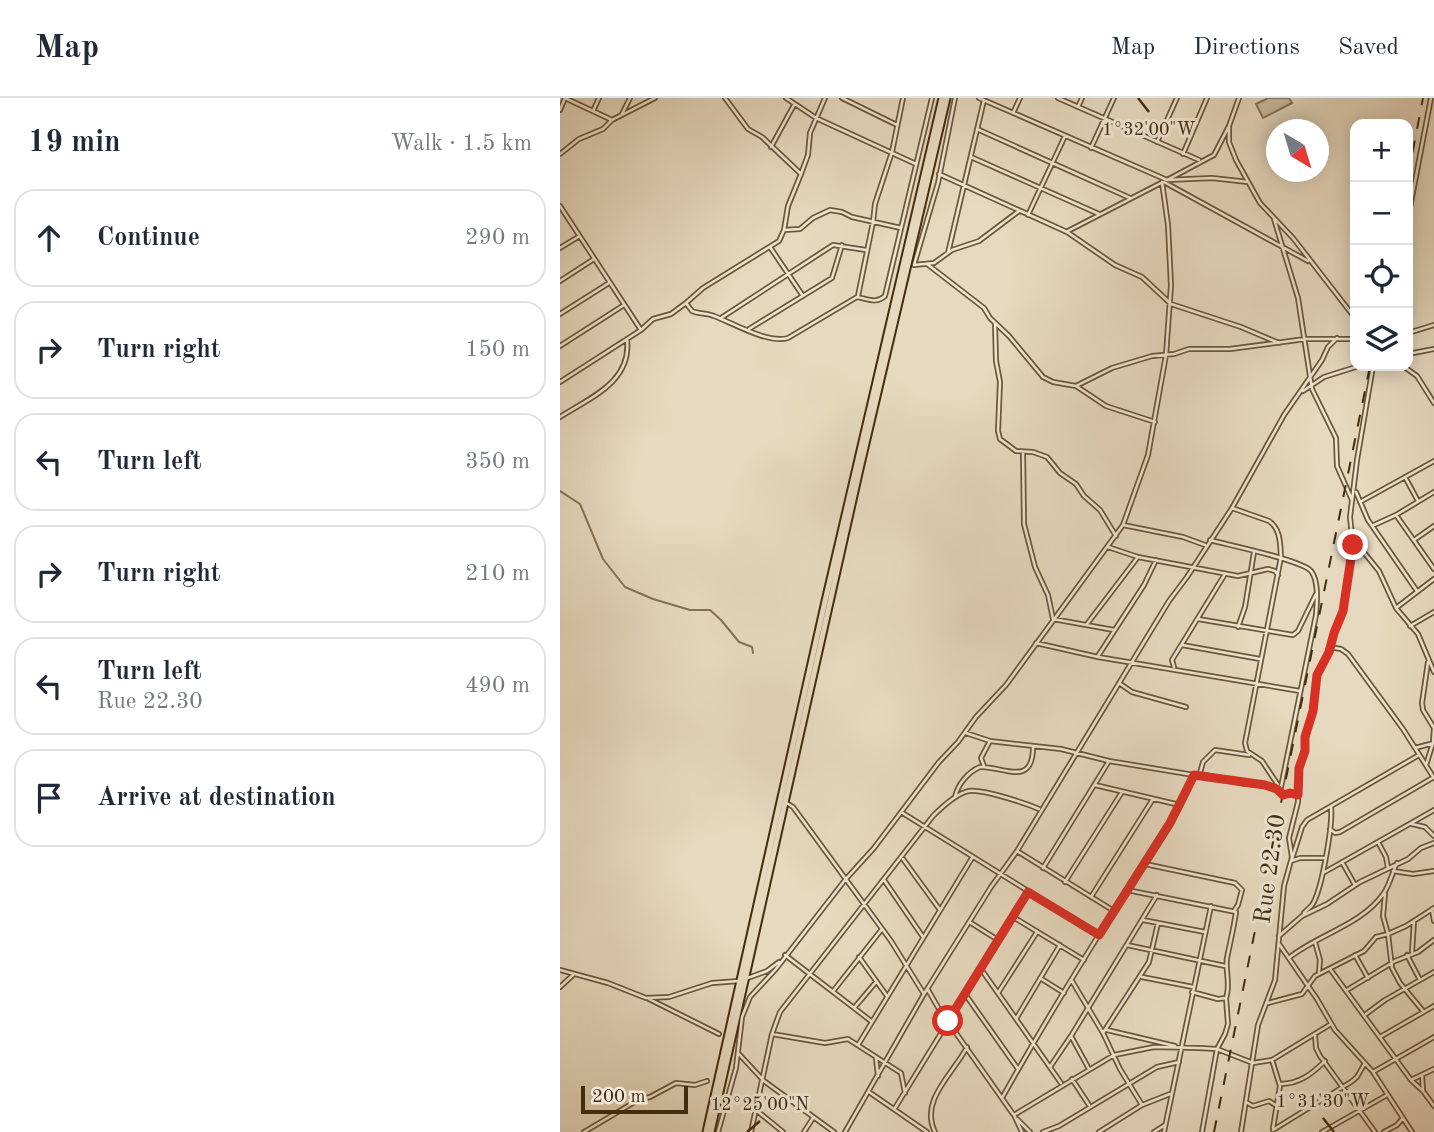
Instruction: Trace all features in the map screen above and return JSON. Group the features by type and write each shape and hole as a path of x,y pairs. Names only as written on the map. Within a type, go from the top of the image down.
{"main road":[{"path":"711,1132 743,980 908,268 942,98"},
{"path":"706,1132 785,803 947,98"}],"street":[{"path":"560,110 565,98 612,120"},
{"path":"593,111 599,98"},
{"path":"622,115 630,98"},
{"path":"560,154 579,139 603,129 612,120 655,98"},
{"path":"786,98 816,118 916,164"},
{"path":"560,382 627,340 656,317 671,314 703,288 782,238 790,200 807,163 808,141 825,98"},
{"path":"842,98 897,125"},
{"path":"857,296 877,197 892,152 903,98"},
{"path":"686,303 692,311 783,340 857,296 876,301 886,296 932,98"},
{"path":"908,268 939,174 955,98"},
{"path":"979,98 1164,182 1311,263"},
{"path":"1013,113 1020,98"},
{"path":"1058,98 1201,160"},
{"path":"1078,107 1082,98"},
{"path":"1091,148 1114,98"},
{"path":"1157,142 1177,98"},
{"path":"1183,154 1208,98"},
{"path":"1067,232 1214,155 1239,98"},
{"path":"1413,192 1431,98"},
{"path":"728,99 746,127 762,137 801,174"},
{"path":"948,253 984,100"},
{"path":"771,147 794,105"},
{"path":"1229,126 1228,135 1233,152 1260,203 1293,238 1350,312"},
{"path":"977,129 1130,198"},
{"path":"1028,215 1065,136"},
{"path":"971,158 1099,214"},
{"path":"939,174 1067,232 1115,265 1142,277 1171,304 1241,327 1279,343"},
{"path":"1164,182 1212,178 1248,182"},
{"path":"718,1132 738,1053 742,1017 750,997 939,762 1006,685 1123,525 1142,475 1155,422 1166,355 1171,304 1169,229 1164,182"},
{"path":"560,206 562,214 641,330"},
{"path":"784,230 800,229 813,218 831,210 901,228"},
{"path":"908,268 938,261 948,253 983,238 1019,211"},
{"path":"1274,219 1293,278 1312,385 1336,438 1337,466 1353,502"},
{"path":"560,248 578,237"},
{"path":"720,318 833,245 866,250"},
{"path":"749,329 833,277 842,245"},
{"path":"770,247 803,296"},
{"path":"560,281 594,259"},
{"path":"927,264 984,308 1038,373 1049,380 1076,386 1106,406 1155,422"},
{"path":"560,314 609,283"},
{"path":"560,346 624,305"},
{"path":"995,323 996,361 1000,382 1000,439 1016,452 1044,455 1100,510 1116,536"},
{"path":"1413,331 1434,326"},
{"path":"845,1132 928,989 1017,851 1040,809 1131,663 1232,508 1328,346 1337,338"},
{"path":"1076,386 1112,368 1152,356 1194,348 1220,350 1305,339 1350,339"},
{"path":"560,416 615,381 626,361 627,340"},
{"path":"1413,353 1434,349"},
{"path":"1300,392 1324,377 1350,369"},
{"name":"Rue 22.30","path":"1241,1132 1258,1025 1274,987 1284,886 1291,861 1289,838 1298,795 1299,768 1313,711 1317,675 1343,611 1353,539 1350,517 1372,371"},
{"path":"1410,371 1417,376 1434,403"},
{"path":"1023,452 1024,524 1035,567 1048,595 1053,620"},
{"path":"1359,503 1434,461"},
{"path":"1405,477 1418,501"},
{"path":"1355,489 1359,503 1372,525 1417,591"},
{"path":"1372,525 1396,515 1434,492"},
{"path":"1232,508 1274,524 1280,537 1278,575 1245,743 1252,756"},
{"path":"1396,515 1434,569"},
{"path":"1123,525 1183,537 1206,545"},
{"path":"1414,540 1434,526"},
{"path":"1353,539 1379,571 1396,608 1420,638 1434,672"},
{"path":"1210,540 1281,557 1309,568 1313,575 1317,593 1316,615 1281,791"},
{"path":"1108,547 1138,557 1225,574 1242,576 1271,569 1278,575"},
{"path":"1238,627 1254,552"},
{"path":"1086,625 1138,557"},
{"path":"1097,657 1144,584 1156,560"},
{"path":"1176,668 1172,666 1172,660 1225,574"},
{"path":"1396,608 1434,579"},
{"path":"1198,619 1294,634 1317,593"},
{"path":"1410,626 1434,612"},
{"path":"1053,620 1114,631"},
{"path":"1036,643 1097,657 1176,668 1300,691"},
{"path":"1182,645 1260,659"},
{"path":"1330,648 1341,649 1348,654 1434,778 1340,832 1335,833 1331,829"},
{"path":"1426,765 1434,743 1434,728 1427,719 1422,703 1428,662"},
{"path":"1119,683 1132,692 1185,706"},
{"path":"966,733 990,741 1078,752 1110,761 1265,785 1281,791"},
{"path":"984,766 981,758 990,741"},
{"path":"1415,748 1434,743"},
{"path":"955,797 960,784 971,772 984,766 1014,773 1024,771 1032,760 1033,746"},
{"path":"1200,774 1203,761 1215,750 1252,756 1262,761 1283,795 1298,795"},
{"path":"1291,861 1305,822 1419,755"},
{"path":"1043,868 1110,761"},
{"path":"1002,1098 1099,935 1145,864 1180,805 1194,775"},
{"path":"1096,785 1180,805"},
{"path":"751,1132 772,1034 780,1012 938,811 955,797 969,791 1012,798 1040,809"},
{"path":"1065,882 1122,792"},
{"path":"1091,897 1153,799"},
{"path":"785,803 793,807 882,929 925,994"},
{"path":"1279,936 1313,904 1323,873 1331,829 1331,805"},
{"path":"1323,873 1434,810"},
{"path":"901,812 1099,935"},
{"path":"1408,824 1422,825 1434,836"},
{"path":"1378,842 1388,869"},
{"path":"1302,916 1434,843"},
{"path":"1017,851 1114,911"},
{"path":"1295,853 1300,858"},
{"path":"902,858 940,910"},
{"path":"858,1045 972,858"},
{"path":"1291,861 1300,858 1324,858"},
{"path":"1342,862 1355,885"},
{"path":"1397,863 1386,890 1382,916 1388,934 1394,974 1423,1012"},
{"path":"1145,864 1235,883 1242,890 1234,911 1236,914 1225,966 1229,979 1226,998 1228,1024 1226,1034 1217,1049 1202,1132"},
{"path":"1394,871 1413,874 1434,871"},
{"path":"884,880 923,937"},
{"path":"1127,890 1234,911"},
{"path":"1289,958 1367,911 1386,890"},
{"path":"895,1108 1028,892"},
{"path":"1050,1067 1157,895"},
{"path":"1164,1132 1211,906"},
{"path":"1268,1003 1302,994 1311,980 1319,974 1364,951 1376,937 1414,921 1433,908 1434,921"},
{"path":"1013,917 1084,960"},
{"path":"1142,920 1205,932"},
{"path":"1414,921 1409,954 1420,980"},
{"path":"971,923 998,940"},
{"path":"1104,1031 1149,962 1158,923"},
{"path":"833,991 882,929"},
{"path":"998,993 1037,932"},
{"path":"1347,990 1409,954 1419,952 1434,940"},
{"path":"1315,942 1320,960 1319,974"},
{"path":"1279,943 1327,1013 1331,1024 1373,1072 1412,1132"},
{"path":"1016,1019 1060,945"},
{"path":"1126,945 1225,966"},
{"path":"1355,955 1368,978"},
{"path":"646,998 669,997 712,983 743,980 767,971 784,957"},
{"path":"784,957 871,1021"},
{"path":"859,957 887,996"},
{"path":"981,968 1062,1084"},
{"path":"1330,969 1411,1080 1432,1100 1434,1106"},
{"path":"560,970 617,986 719,1034"},
{"path":"1365,1015 1434,972"},
{"path":"560,987 573,975"},
{"path":"1140,976 1218,999 1226,998"},
{"path":"1040,978 1064,993"},
{"path":"1072,981 1087,1009 1104,1031 1128,1083 1142,1105"},
{"path":"854,1008 876,982"},
{"path":"928,989 1014,1115 1030,1132"},
{"path":"965,994 1018,1069"},
{"path":"1380,1037 1434,1006"},
{"path":"1014,1115 1114,1055 1154,1047 1217,1049 1253,1063 1272,1060 1331,1024"},
{"path":"1104,1031 1182,1048"},
{"path":"772,1034 825,1043 848,1039 901,1073 905,1093"},
{"path":"1315,1035 1316,1048 1375,1132"},
{"path":"1071,1036 1089,1069"},
{"path":"1373,1072 1434,1037"},
{"path":"934,1132 930,1115 939,1088 967,1047"},
{"path":"738,1053 764,1081 834,1132"},
{"path":"876,1058 878,1076"},
{"path":"1272,1060 1279,1084 1273,1131"},
{"path":"1279,1084 1304,1079 1325,1061"},
{"path":"1043,1132 1059,1126 1157,1067 1179,1062"},
{"path":"1273,1131 1344,1087 1357,1077 1365,1063"},
{"path":"1411,1080 1434,1069"},
{"path":"1422,1075 1423,1091"},
{"path":"1072,1079 1090,1106"},
{"path":"584,1132 638,1100 650,1097 676,1083 695,1085 707,1081"},
{"path":"869,1092 927,1132"},
{"path":"1099,1132 1142,1105 1170,1094"},
{"path":"1322,1132 1387,1095"},
{"path":"1245,1102 1253,1106 1269,1101 1277,1107"},
{"path":"756,1110 783,1132"},
{"path":"1014,1115 1022,1132"},
{"path":"804,1132 813,1118"},
{"path":"1384,1132 1397,1125 1402,1118"},
{"path":"1154,1132 1165,1125"},
{"path":"1059,1126 1063,1132"}],"shaded area":[{"path":"1268,98 1289,98 1292,103 1263,118 1256,104"}],"waterway":[{"path":"560,491 580,504 603,559 625,587 690,610 710,610 739,642 752,647 753,653"}],"railway":[{"path":"1413,150 1423,98"},
{"path":"1214,1132 1369,371"}],"route":[{"path":"948,1021 1028,892 1099,935 1170,823 1194,775 1260,784 1277,789 1283,795 1298,795 1299,768 1313,711 1317,675 1329,652 1343,611 1353,545"}]}
